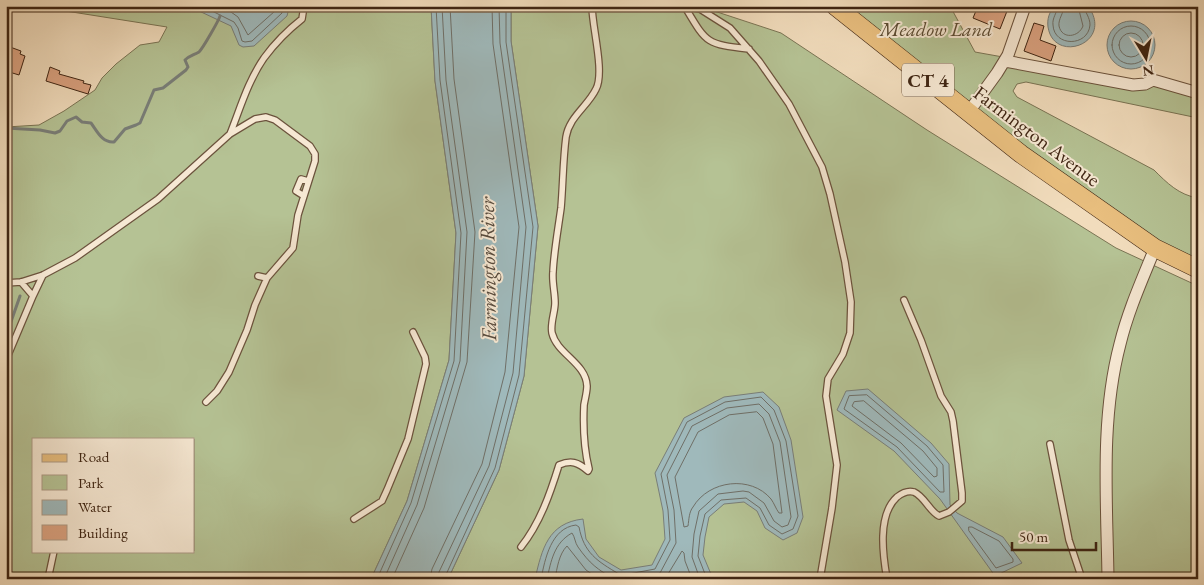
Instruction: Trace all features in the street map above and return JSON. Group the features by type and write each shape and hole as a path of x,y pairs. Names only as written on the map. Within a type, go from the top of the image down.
{"main road":[{"name":"Farmington Avenue","path":"835,6 1021,154 1154,248 1198,269"}],"street":[{"path":"968,113 1005,61 1025,6"},
{"path":"1005,61 1133,85 1153,80 1198,93"},
{"path":"1108,579 1106,437 1110,394 1119,345 1154,248"}],"lane":[{"path":"230,134 254,76 264,59 286,32 302,18 304,6"},
{"path":"521,548 532,534 539,520 559,465 568,461 580,464 588,471 584,427 584,404 587,386 579,367 558,343 552,332 555,301 553,274 565,168 566,134 573,119 597,87 599,64 592,19 592,6"},
{"path":"684,6 702,36 711,42 749,49"},
{"path":"684,6 700,9 730,28 759,61 789,104 822,167 830,194 845,262 850,302 850,333 842,354 828,379 826,396 837,465 820,579"},
{"path":"6,283 21,282 43,275 75,258 158,199 230,134 255,119 266,117 275,120 310,146 315,154 298,215 296,238 293,248 267,278 229,372 217,391 206,402"},
{"path":"304,196 296,191 301,180 308,181"},
{"path":"298,185 306,188"},
{"path":"296,238 298,252"},
{"path":"6,360 43,275"},
{"path":"258,276 267,278"},
{"path":"21,282 33,296"},
{"path":"887,579 882,552 887,514 894,500 901,493 908,491 916,493 934,514 939,516 949,512 962,501 951,412 941,396 904,300"},
{"path":"354,519 382,501 408,440 426,364 425,357 413,332"},
{"path":"1050,444 1069,540 1082,579"},
{"path":"48,579 54,552"}],"green space":[{"path":"34,6 431,6 435,81 456,233 449,360 407,501 371,579 6,579 6,127 39,125 95,90 102,78 116,64 140,45 159,42 167,27"},
{"path":"511,6 699,6 781,33 927,130 1116,248 1198,286 1198,579 448,579 499,470 524,376 538,226 511,41"},
{"name":"Meadow Land","path":"835,6 950,6 975,52 1198,92 1198,118 1026,82 1017,84 1013,91 1017,97 1154,170 1179,191 1198,198 1198,269 1168,255"}],"water":[{"path":"196,6 285,6 288,12 287,16 254,46 243,47 239,45 231,26 199,11"},
{"name":"Farmington River","path":"431,6 511,6 511,41 538,226 524,376 499,470 448,579 371,579 407,501 449,360 456,233 435,81"},
{"path":"1055,6 1088,6 1094,19 1094,30 1089,39 1080,45 1070,47 1061,45 1053,39 1048,27 1048,21 1050,13"},
{"path":"1131,21 1140,23 1148,28 1153,36 1155,45 1153,54 1148,62 1140,67 1131,69 1122,67 1114,62 1109,54 1107,45 1109,36 1114,28 1122,23"},
{"path":"868,389 931,443 949,464 950,505 957,513 1003,537 1022,563 995,576 940,499 894,451 837,410 846,391"},
{"path":"763,392 779,407 791,440 803,517 797,533 783,540 765,528 757,511 744,502 724,504 709,517 705,537 703,555 713,579 535,579 548,539 562,526 571,521 583,519 586,539 599,557 621,570 652,565 665,539 663,511 655,473 684,418 724,397"}],"building":[{"path":"978,6 1009,6 1000,29 973,18"},
{"path":"1034,23 1044,26 1040,40 1056,46 1051,61 1024,51"},
{"path":"10,47 21,51 20,54 25,56 19,75 6,71 6,52 8,53"},
{"path":"50,67 60,71 59,74 84,81 83,83 91,85 88,94 46,81"}],"waterway":[{"path":"6,128 55,133 60,131 67,121 76,117 82,122 91,123 106,141 114,142 125,129 140,123 154,90 163,88 186,70 188,67 185,60 199,52 220,16"},
{"path":"6,336 20,296"}]}
